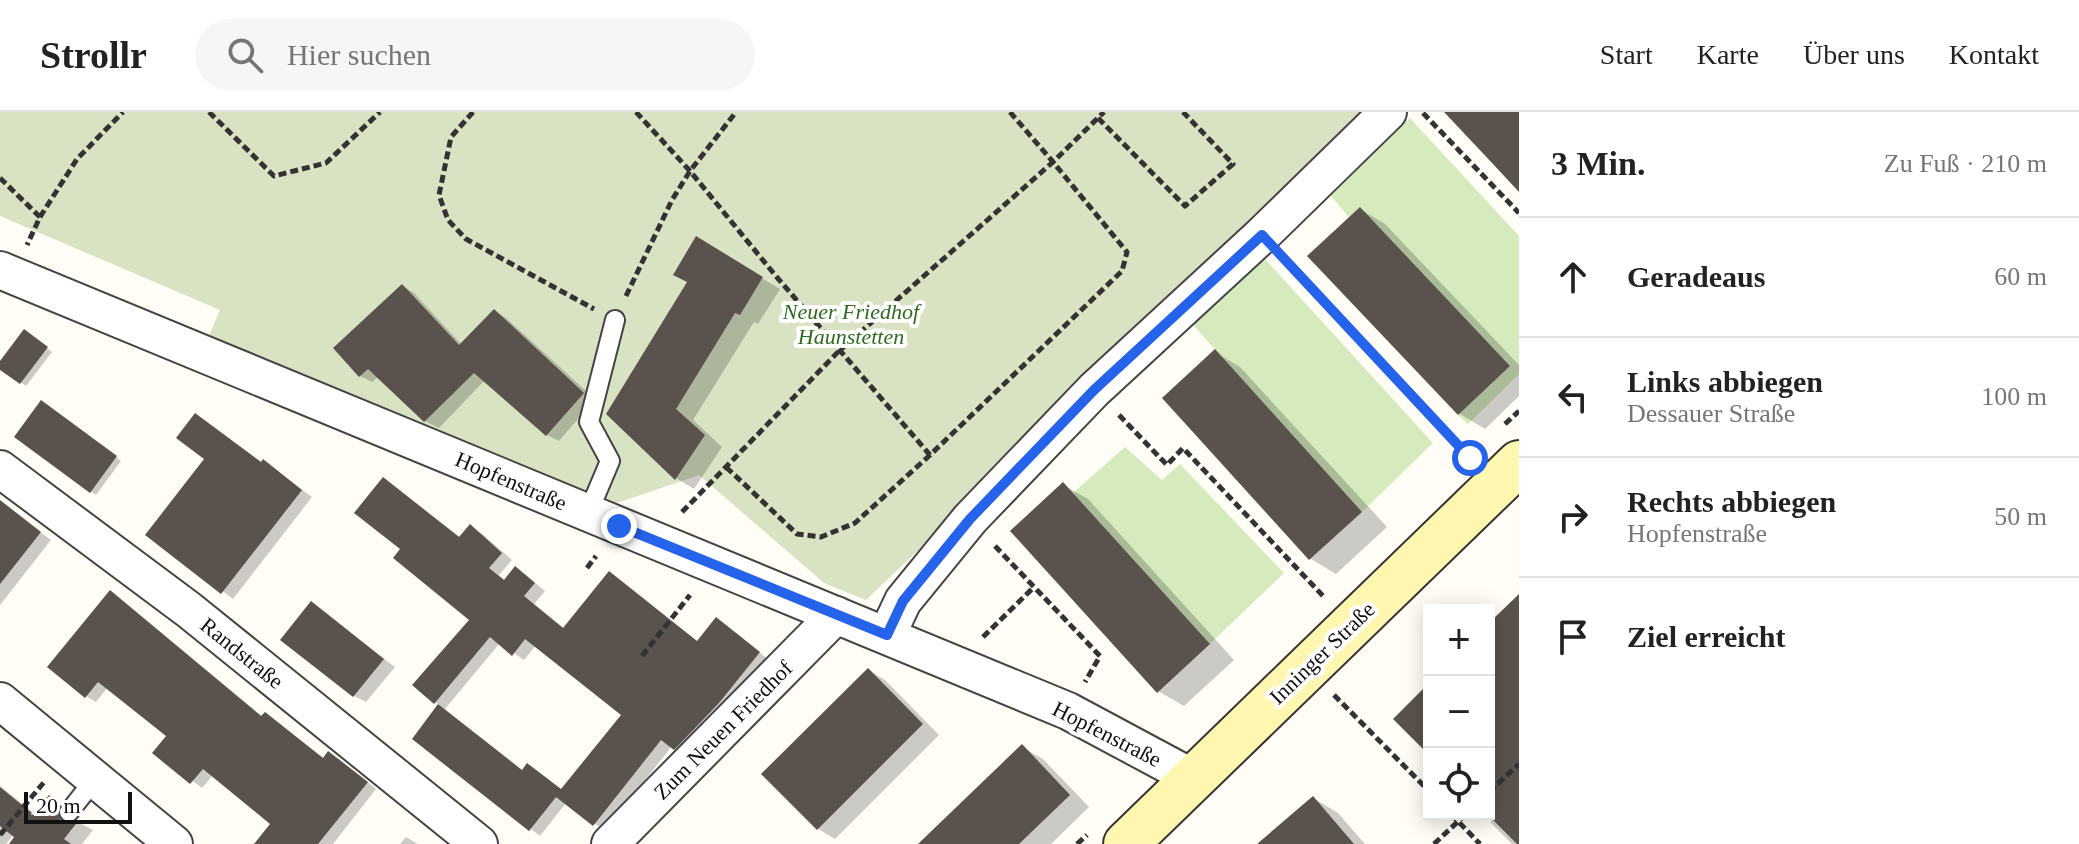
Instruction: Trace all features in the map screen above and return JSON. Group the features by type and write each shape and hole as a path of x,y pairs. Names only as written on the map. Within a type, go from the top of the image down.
{"main road":[{"name":"Inninger Straße","path":"1126,844 1519,463"}],"street":[{"path":"887,635 903,601 970,519 1094,390 1262,235 1388,112"},
{"name":"Hopfenstraße","path":"7,273 1068,711 1193,778"},
{"name":"Randstraße","path":"0,469 189,610 479,844"},
{"name":"Zum Neuen Friedhof","path":"618,841 836,615"},
{"path":"0,701 174,844"}],"lane":[{"path":"588,513 610,461 589,422 615,320"},
{"path":"69,812 95,779"}],"path":[{"path":"7,273 77,159 123,112"},
{"path":"209,112 274,176 326,163 380,112"},
{"path":"473,112 451,137 439,195 448,220 466,239 615,320 672,200 690,171 736,112"},
{"path":"636,112 690,171 930,455"},
{"path":"726,467 797,534 821,537 855,523 1122,271 1127,252 1010,112"},
{"path":"652,541 839,351 1053,162 1104,112"},
{"path":"1098,118 1185,206 1233,164 1183,112"},
{"path":"1423,112 1519,213"},
{"path":"0,178 40,217"},
{"path":"1262,235 1470,458"},
{"path":"1094,390 1167,465 1183,448 1326,598"},
{"path":"970,519 1100,656 1068,711"},
{"path":"642,656 713,565"},
{"path":"956,664 1034,587"},
{"path":"1331,691 1423,785"},
{"path":"0,835 67,756"},
{"path":"1495,786 1519,764"},
{"path":"1434,844 1458,822 1480,844"}],"green space":[{"name":"Neuer Friedhof Haunstetten","path":"0,112 1379,112 866,600 824,583 699,475 588,513 202,352 220,310 0,216"},
{"path":"1410,118 1519,236 1519,374 1468,424 1458,415 1510,366 1360,207 1349,217 1331,196"},
{"path":"1264,258 1433,443 1362,512 1193,325"},
{"path":"1125,447 1162,480 1180,464 1284,573 1210,644 1073,493"}],"building":[{"path":"1444,112 1519,112 1519,192 1493,164"},
{"path":"1360,207 1510,366 1458,415 1307,256"},
{"path":"696,236 763,277 740,315 735,313 676,409 705,435 675,480 606,414 687,282 673,275"},
{"path":"402,284 459,345 494,309 584,393 546,436 474,373 424,422 368,369 359,377 333,348"},
{"path":"24,329 48,347 20,384 0,370 0,361"},
{"path":"1215,349 1362,512 1309,560 1162,398"},
{"path":"41,400 117,456 90,493 14,437"},
{"path":"195,413 302,490 221,594 145,535 204,459 176,438"},
{"path":"383,477 459,537 470,524 502,553 489,568 504,580 515,566 535,583 524,596 563,628 609,571 697,641 716,617 760,652 719,703 674,750 661,740 593,826 556,797 529,831 412,739 438,704 522,770 527,763 561,789 621,715 525,639 512,656 490,637 434,704 412,685 469,620 393,558 400,549 354,513"},
{"path":"1063,482 1210,644 1157,693 1010,531"},
{"path":"0,500 41,532 0,584"},
{"path":"110,590 261,716 265,712 323,758 328,751 368,782 318,844 254,844 270,824 203,769 190,784 152,753 166,736 98,682 85,698 47,667"},
{"path":"1519,594 1519,844 1493,820 1495,617"},
{"path":"311,601 384,659 353,697 280,640"},
{"path":"868,668 923,724 817,830 761,774"},
{"path":"1423,689 1423,749 1393,719"},
{"path":"1022,744 1070,795 1019,844 918,844"},
{"path":"0,787 33,814 49,795 60,804 57,811 61,821 68,824 79,820 64,839 71,844 9,844 14,837 0,826"},
{"path":"1313,796 1354,844 1257,844"}],"route":[{"path":"619,526 887,635 903,601 970,519 1094,390 1262,235 1470,458"}]}
